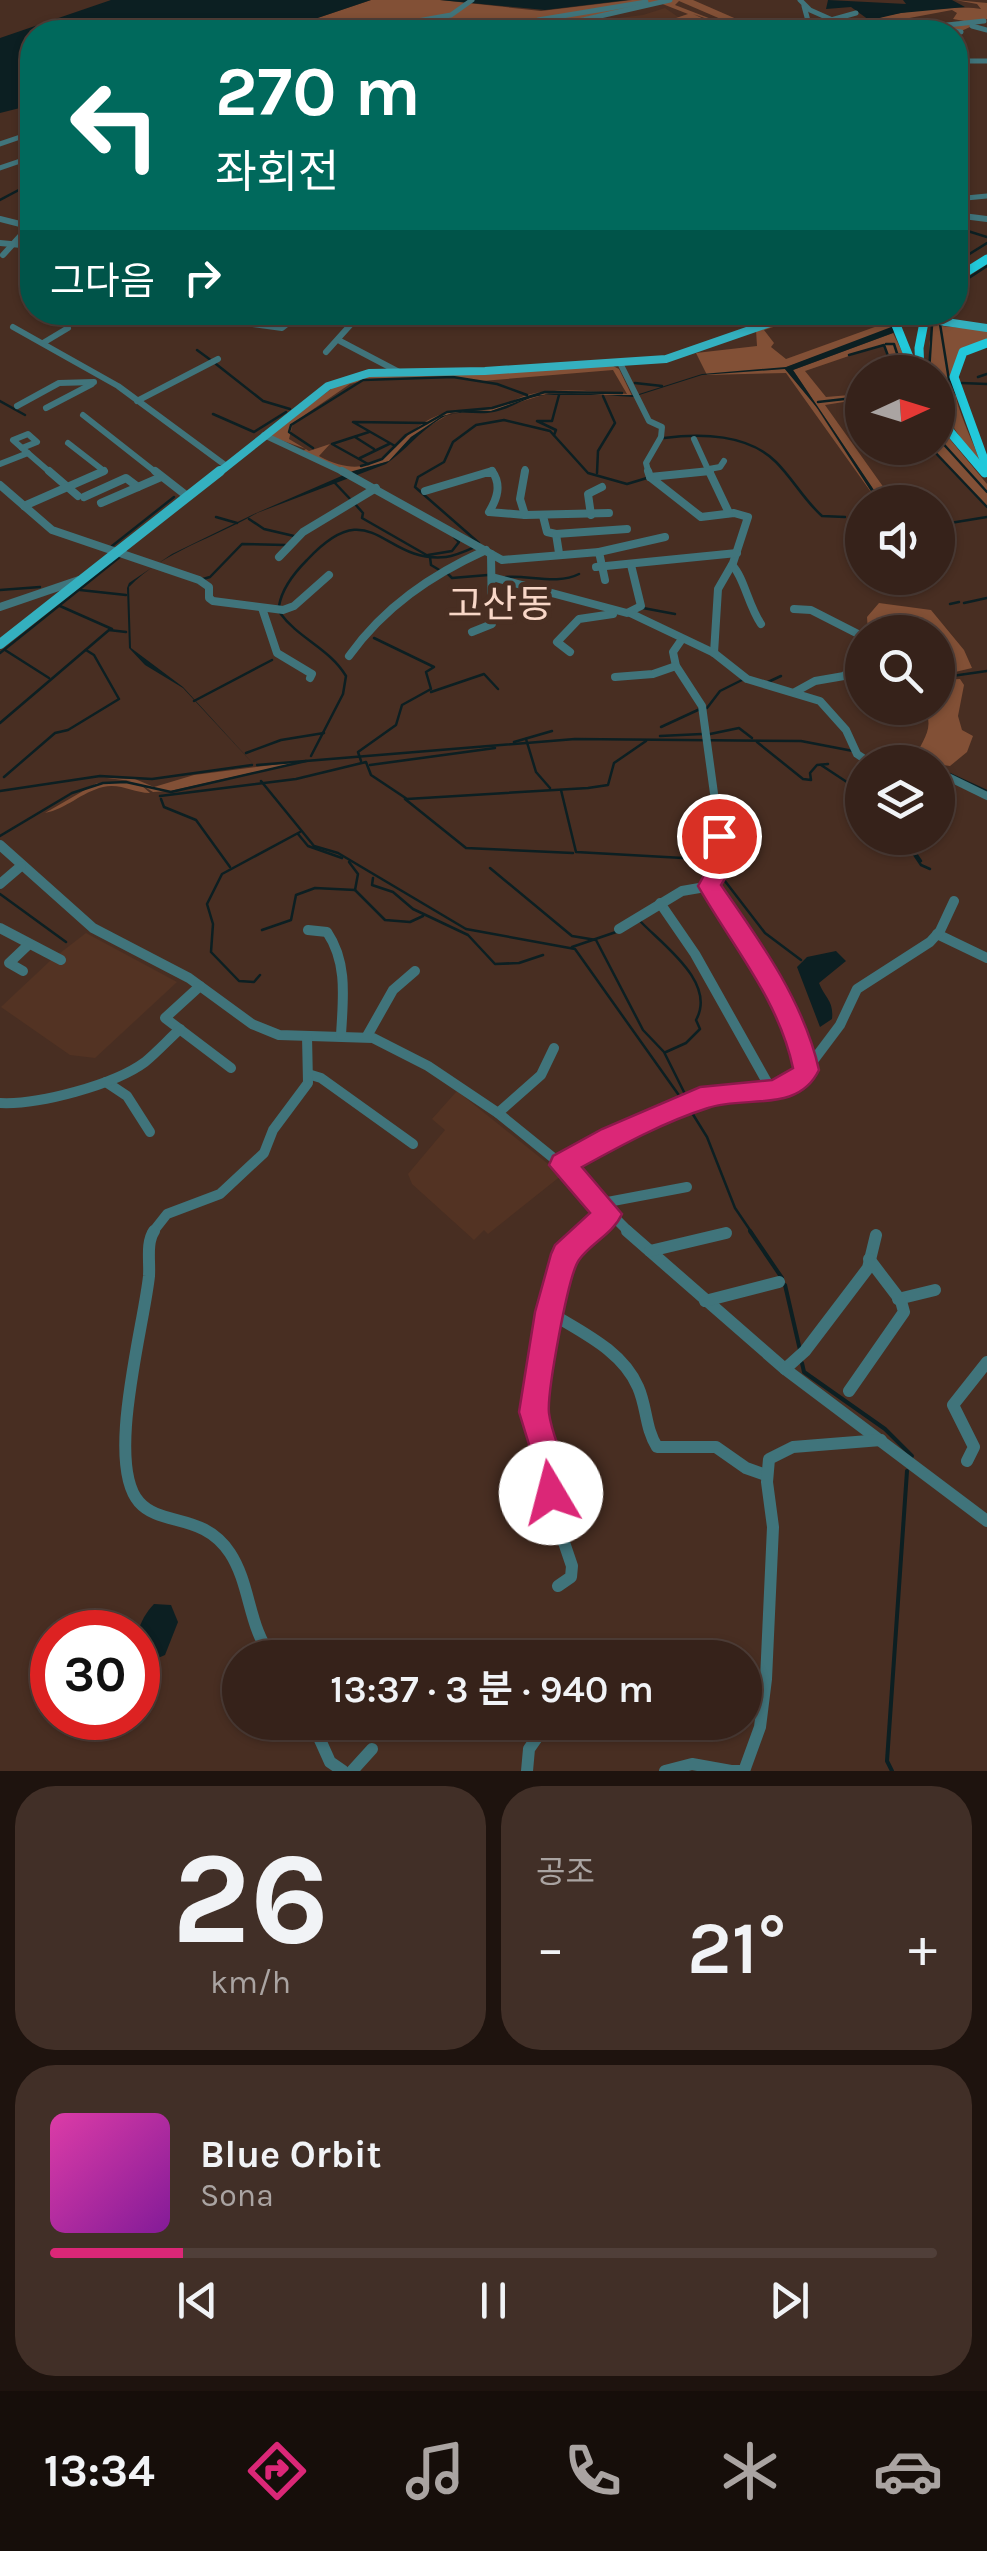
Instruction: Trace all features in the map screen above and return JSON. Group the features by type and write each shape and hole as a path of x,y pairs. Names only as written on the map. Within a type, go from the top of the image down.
{"highway":[{"path":"898,325 912,355"},
{"path":"919,355 925,325"},
{"path":"987,343 963,352 954,378 987,474"},
{"path":"955,438 987,474"},
{"path":"955,439 987,474"}],"main road":[{"path":"0,644 336,381 358,374 620,363 674,357 763,325"}],"street":[{"path":"424,20 460,10 472,0"},
{"path":"534,20 653,0"},
{"path":"583,20 670,0"},
{"path":"802,3 831,20 856,13"},
{"path":"834,11 847,16"},
{"path":"968,28 986,20"},
{"path":"972,26 987,30"},
{"path":"0,219 7,227 0,240 20,244"},
{"path":"3,255 20,236"},
{"path":"259,325 284,325"},
{"path":"326,352 351,325"},
{"path":"13,328 103,378 226,465"},
{"path":"42,342 68,328"},
{"path":"340,341 399,372"},
{"path":"137,401 218,359"},
{"path":"620,363 649,421 662,427 661,437 646,463 650,477 701,518 728,513 748,517 737,553 717,594 714,652"},
{"path":"46,408 103,378"},
{"path":"17,406 59,382 94,382"},
{"path":"83,415 149,482"},
{"path":"264,436 376,488 508,560 630,548 666,536"},
{"path":"694,439 728,513"},
{"path":"24,506 104,472 68,443"},
{"path":"0,464 25,450 81,497 126,478 187,496"},
{"path":"650,477 710,470 724,461"},
{"path":"525,468 520,499 525,515"},
{"path":"426,491 489,471 498,482 491,514 609,513"},
{"path":"101,503 149,482"},
{"path":"0,485 52,530 206,583 210,600 290,608 329,575"},
{"path":"280,556 303,532 376,488"},
{"path":"591,514 588,494 602,488"},
{"path":"543,516 546,532 556,534 627,529"},
{"path":"556,534 559,553"},
{"path":"472,632 492,624 488,552"},
{"path":"349,656 372,626 437,572 488,552"},
{"path":"599,552 605,580"},
{"path":"600,567 737,553"},
{"path":"732,564 739,572 747,604 761,624"},
{"path":"570,652 557,642 574,623 630,612 641,606 631,565"},
{"path":"492,577 615,613"},
{"path":"0,607 81,579"},
{"path":"262,608 277,653 312,674 310,678"},
{"path":"794,609 811,610 845,627"},
{"path":"630,612 714,652 746,679 795,692 829,708 854,745"},
{"path":"682,639 674,652 676,666 702,706 722,859 709,886"},
{"path":"615,677 653,674 676,666"},
{"path":"795,692 815,681 845,675"},
{"path":"955,780 987,796"},
{"path":"0,845 93,928 200,986 268,1032 367,1036 410,1055 498,1113 513,1132 562,1165 597,1204 705,1302 786,1369 987,1521"},
{"path":"0,884 21,866"},
{"path":"620,929 682,891 709,886"},
{"path":"709,886 748,942 798,1033 806,1070"},
{"path":"562,1165 611,1137 709,1095 772,1090 798,1081 840,1025 850,997 937,934 954,901"},
{"path":"660,903 695,954 772,1090"},
{"path":"0,928 61,960"},
{"path":"308,930 324,928 336,947 343,978 341,1035"},
{"path":"937,934 987,958"},
{"path":"23,971 9,963 28,944"},
{"path":"367,1036 397,985 406,975 416,972"},
{"path":"200,986 165,1018 231,1068"},
{"path":"0,1103 20,1104 70,1088 106,1082 142,1063 180,1030"},
{"path":"261,1640 238,1565 219,1536 136,1499 127,1470 126,1413 149,1275 148,1249 155,1226 167,1214 220,1194 264,1153 274,1130 303,1094 308,1074 307,1036"},
{"path":"498,1113 537,1079 554,1048"},
{"path":"445,1077 458,1072"},
{"path":"308,1074 321,1078 413,1144"},
{"path":"106,1082 127,1096 150,1132"},
{"path":"597,1204 687,1187"},
{"path":"558,1586 572,1577 572,1566 554,1513 551,1464 534,1412 549,1312 565,1254 608,1214"},
{"path":"650,1252 726,1233"},
{"path":"786,1369 805,1351 868,1268 876,1235"},
{"path":"849,1392 904,1312 870,1259"},
{"path":"705,1302 779,1282"},
{"path":"898,1298 935,1290"},
{"path":"549,1312 624,1364 636,1383 648,1430 657,1447 716,1447 746,1468 766,1474"},
{"path":"967,1461 974,1447 953,1405 987,1362"},
{"path":"665,1771 692,1764 744,1771 760,1737 773,1520 766,1474 769,1459 784,1447 864,1446 881,1440"},
{"path":"320,1740 330,1762 342,1771"},
{"path":"527,1771 529,1750 536,1740"},
{"path":"352,1771 372,1749"}],"shaded area":[{"path":"371,0 440,0 541,11 632,0 693,0 739,20 723,20 679,1 675,5 714,20 693,14 706,20 679,20 676,18 688,14 660,3 572,20 312,20"},
{"path":"955,0 987,3 987,19 968,28 968,20 953,19 957,13 952,10 876,20 911,12 960,8 981,9 977,4"},
{"path":"665,8 682,20 602,20"},
{"path":"770,325 779,325 764,330 774,343 771,347 786,359 880,325 893,328 784,368 813,402 845,456 786,373 707,375 696,353 757,346 756,330"},
{"path":"933,325 987,330 987,342 961,350 955,363 955,355 929,355"},
{"path":"893,333 904,355 888,355 884,344 805,371 826,397 845,395 845,402 825,405 845,433 845,447 793,370"},
{"path":"613,366 619,369 632,396 549,393 491,411 451,413 411,437 389,461 350,473 303,451 330,444 319,456 342,465 360,466 375,462 428,420 445,413 491,409 527,395 552,391 627,394 613,370 482,381 454,377 370,379 350,384 293,423 289,439 305,449 269,436 335,386 367,375"},
{"path":"955,392 981,464 955,428"},
{"path":"955,445 987,484 987,507 947,465 955,465"},
{"path":"857,465 868,465 882,485 871,485"},
{"path":"879,603 931,610 935,615 869,615"},
{"path":"955,639 964,650 972,668 955,672"},
{"path":"955,679 964,685 958,716 962,730 973,736 967,752 955,762 955,745 921,745 928,725 955,725"},
{"path":"304,761 170,791 153,792 140,784 150,793 103,787 45,813 97,783 131,781 107,778 135,779 154,787 194,775"},
{"path":"86,933 177,982 95,1058 70,1055 1,1007"},
{"path":"457,1091 562,1175 488,1234 484,1230 474,1240 412,1184 408,1174 445,1130 432,1119"}],"water":[{"path":"111,0 371,0 312,20 53,20"},
{"path":"440,0 628,0 545,10"},
{"path":"828,0 906,4 903,0 952,0 965,7 901,13 874,20 851,7 826,9"},
{"path":"20,31 20,108 0,113 0,38"},
{"path":"902,325 893,333 793,370 845,451 785,369 702,375 633,397 607,395 636,395 702,374 786,367"},
{"path":"536,395 545,395 494,412 446,416 386,464 257,513 174,554 129,587 131,648 183,687 257,768 183,688 145,665 129,648 127,588 129,583 172,554 254,514 353,471 389,461 411,437 442,416 469,410 491,411"},
{"path":"854,465 871,485 867,485"},
{"path":"836,951 846,961 819,983 832,1013 832,1019 820,1027 797,967 807,957"},
{"path":"154,1604 171,1605 178,1622 165,1655 160,1657 160,1610 149,1610"}],"waterway":[{"path":"0,200 20,189"},
{"path":"968,231 987,237"},
{"path":"968,255 987,243"},
{"path":"968,278 987,266"},
{"path":"930,355 932,325"},
{"path":"940,325 949,380 956,394"},
{"path":"886,344 894,344 898,355"},
{"path":"849,355 884,345 888,355"},
{"path":"197,350 212,361"},
{"path":"216,364 263,401 290,409"},
{"path":"978,377 987,374"},
{"path":"313,448 289,432 291,425 363,380 453,377 497,384 527,395"},
{"path":"635,383 662,386"},
{"path":"961,383 987,384"},
{"path":"395,446 406,435 447,412 492,408 545,392 622,393"},
{"path":"554,435 556,430 537,421 552,421 559,395"},
{"path":"597,473 598,451 615,423 603,396"},
{"path":"818,402 845,399"},
{"path":"0,401 25,415"},
{"path":"213,414 254,432 286,412"},
{"path":"479,543 415,487 418,477 444,462 453,442 476,425 504,420 550,431 588,473 627,484 647,478"},
{"path":"395,446 353,422 427,423"},
{"path":"368,464 332,444 369,432"},
{"path":"664,438 708,436 752,446 776,462 822,516 845,517"},
{"path":"355,437 374,449"},
{"path":"360,458 389,444"},
{"path":"368,464 382,459 395,446"},
{"path":"955,457 987,492"},
{"path":"361,466 368,464"},
{"path":"947,465 987,507"},
{"path":"334,482 352,501"},
{"path":"112,546 174,497"},
{"path":"355,504 363,513 362,518 428,556"},
{"path":"216,517 237,523"},
{"path":"955,522 987,517"},
{"path":"249,519 264,529 294,536"},
{"path":"279,606 286,587 302,565 329,540 347,531 363,530 406,551 428,556"},
{"path":"428,555 452,551 459,542 454,537"},
{"path":"203,579 210,577 242,544 285,545"},
{"path":"428,556 449,556 475,547"},
{"path":"0,653 121,556"},
{"path":"428,556 431,565 441,571"},
{"path":"448,574 452,578 488,575"},
{"path":"506,577 553,579 579,574"},
{"path":"0,590 40,587"},
{"path":"80,590 126,595"},
{"path":"964,603 987,598"},
{"path":"950,604 959,602"},
{"path":"60,606 112,629"},
{"path":"643,608 675,614"},
{"path":"280,613 346,676 343,694 323,733"},
{"path":"0,723 109,630 126,632"},
{"path":"360,757 358,752 396,725 402,705 431,689 426,672 434,667 374,638"},
{"path":"5,650 49,678"},
{"path":"4,777 55,733 68,730 119,699 94,655 86,650"},
{"path":"194,701 272,660"},
{"path":"955,676 987,671"},
{"path":"431,692 484,674 498,689"},
{"path":"768,682 781,676"},
{"path":"707,708 720,691 742,680"},
{"path":"661,727 700,709"},
{"path":"710,734 739,728 752,738"},
{"path":"514,742 552,731"},
{"path":"246,753 281,740 323,733"},
{"path":"311,756 323,733"},
{"path":"660,736 702,734"},
{"path":"526,739 527,743"},
{"path":"527,743 575,739 801,741 845,749"},
{"path":"263,783 366,762 371,775 407,799 588,788 608,785 614,763 646,741"},
{"path":"757,742 803,779 811,780 810,773 817,765 828,764"},
{"path":"360,757 527,743"},
{"path":"527,743 536,772 550,788"},
{"path":"370,765 495,748"},
{"path":"257,765 360,757"},
{"path":"360,757 361,761"},
{"path":"0,836 72,793 103,783 126,782 171,792 306,761"},
{"path":"0,791 100,776 152,779 252,765"},
{"path":"821,765 845,781"},
{"path":"955,776 987,791"},
{"path":"160,796 263,783"},
{"path":"263,783 314,846 338,853 466,929 575,949 683,1101"},
{"path":"561,790 576,852 683,858 712,867"},
{"path":"161,799 164,807 196,820 230,867"},
{"path":"405,799 466,848 573,853"},
{"path":"260,975 254,982 239,981 211,952 213,924 207,904 222,874 300,832"},
{"path":"298,834 308,846 342,858"},
{"path":"914,855 921,865 930,869"},
{"path":"917,855 921,861"},
{"path":"349,862 358,874 355,890"},
{"path":"490,868 572,936 594,940"},
{"path":"718,872 765,933 801,960"},
{"path":"373,878 372,885 393,892 413,909 468,935 495,964 519,963 543,955"},
{"path":"262,930 291,920 296,895 315,888 355,890"},
{"path":"355,890 385,920 410,922 423,916"},
{"path":"0,894 66,942"},
{"path":"641,922 685,966 699,992 701,1006 696,1020 700,1029 686,1043 666,1052"},
{"path":"594,940 616,932"},
{"path":"572,947 594,940"},
{"path":"594,940 643,1030 664,1052 688,1100"},
{"path":"689,1108 707,1137 735,1208 752,1233"},
{"path":"750,1231 782,1278"},
{"path":"785,1285 800,1350"},
{"path":"802,1363 804,1372 885,1429 912,1456"},
{"path":"892,1771 887,1761 907,1471"}],"district":[{"name":"고산동","path":"500,604"}],"route":[{"path":"551,1493 551,1464 534,1412 549,1312 565,1254 608,1214 562,1165 611,1137 709,1095 757,1094 798,1081 806,1070 798,1033 748,942 709,886 720,869 719,836"}]}
